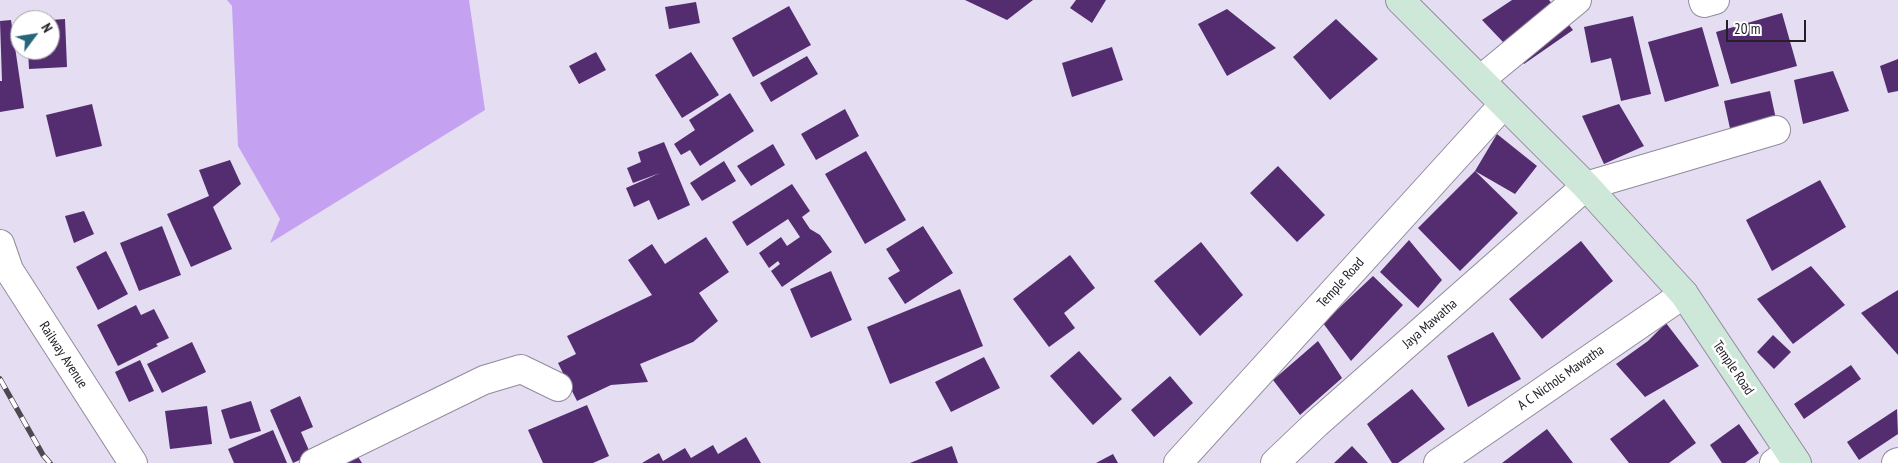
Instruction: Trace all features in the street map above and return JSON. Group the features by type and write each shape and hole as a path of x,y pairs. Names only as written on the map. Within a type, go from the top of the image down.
{"street":[{"name":"Temple Road","path":"1400,0 1586,186 1684,294 1786,459"},
{"path":"1480,80 1576,0"},
{"path":"1703,0 1704,3 1715,0"},
{"name":"Temple Road","path":"1178,463 1504,104"},
{"path":"1586,186 1776,130"},
{"name":"Jaya Mawatha","path":"1275,463 1316,424 1586,186"},
{"name":"Railway Avenue","path":"0,244 9,270 133,463"},
{"name":"A C Nichols Mawatha","path":"1438,463 1684,294"},
{"path":"314,463 484,380 521,369 558,388"}],"shaded area":[{"path":"227,0 469,0 485,110 270,243 280,219 238,146 232,6"}],"building":[{"path":"965,0 1033,0 1007,20"},
{"path":"1076,0 1106,0 1092,23 1070,8"},
{"path":"1512,0 1549,0 1573,30 1524,64 1482,20"},
{"path":"696,2 700,23 669,29 665,7"},
{"path":"789,6 811,45 753,77 732,38"},
{"path":"1227,9 1276,48 1227,76 1198,24"},
{"path":"1782,13 1797,66 1731,84 1716,32"},
{"path":"1633,16 1651,94 1621,101 1611,58 1591,63 1584,27"},
{"path":"60,19 65,19 67,67 29,69 29,60 60,60"},
{"path":"1336,19 1378,59 1330,100 1293,57"},
{"path":"10,20 10,60 17,60 24,108 0,112 0,81 2,81 0,21"},
{"path":"1702,27 1719,86 1665,102 1648,42"},
{"path":"1112,47 1123,80 1072,97 1062,63"},
{"path":"596,52 606,70 579,84 569,66"},
{"path":"691,52 719,95 682,118 655,75"},
{"path":"807,56 818,74 771,102 760,83"},
{"path":"1898,59 1898,91 1888,93 1880,66"},
{"path":"1833,71 1849,111 1803,124 1794,80"},
{"path":"1770,91 1777,124 1731,133 1724,101"},
{"path":"730,93 754,131 700,166 690,150 681,155 674,144 695,130 689,120"},
{"path":"92,104 102,146 56,157 46,115"},
{"path":"1619,104 1644,146 1604,164 1582,116"},
{"path":"845,109 859,136 816,160 801,134"},
{"path":"1497,134 1537,166 1515,194 1475,171"},
{"path":"664,142 690,205 658,220 649,200 634,207 626,188 660,173 633,183 627,168 641,162 638,152"},
{"path":"773,144 785,165 751,186 737,166"},
{"path":"866,151 906,220 865,244 825,174"},
{"path":"230,160 241,184 213,207 232,249 191,267 167,214 209,196 199,170"},
{"path":"724,161 736,181 702,201 690,183"},
{"path":"1278,166 1325,215 1297,242 1250,193"},
{"path":"1475,171 1518,213 1460,271 1418,228"},
{"path":"1820,180 1846,227 1772,271 1746,220"},
{"path":"792,184 810,211 802,217 810,229 820,235 832,252 782,287 771,271 780,264 778,261 769,268 759,253 781,237 787,246 800,237 788,219 747,246 732,222"},
{"path":"84,211 94,234 74,243 65,216"},
{"path":"162,226 181,275 139,291 120,243"},
{"path":"923,226 953,273 905,304 888,278 900,271 886,249"},
{"path":"706,237 729,272 699,293 718,321 693,342 640,364 648,382 611,385 577,401 558,363 576,354 567,336 652,295 628,260 652,244 665,264"},
{"path":"1409,240 1442,280 1418,308 1380,272"},
{"path":"1581,241 1613,281 1542,339 1509,299"},
{"path":"1201,242 1243,295 1200,336 1154,281"},
{"path":"106,251 128,294 98,310 76,267"},
{"path":"1070,255 1095,288 1064,313 1075,328 1049,347 1013,299"},
{"path":"1811,266 1845,305 1793,344 1757,299"},
{"path":"831,271 852,320 811,338 790,289"},
{"path":"1373,276 1403,305 1351,361 1323,323"},
{"path":"960,289 983,346 890,384 867,327"},
{"path":"1898,290 1898,355 1861,313"},
{"path":"136,305 141,315 154,309 169,338 156,344 158,346 118,366 97,325"},
{"path":"1666,323 1699,366 1645,397 1616,364 1648,341"},
{"path":"1493,332 1521,379 1468,407 1447,356"},
{"path":"1773,335 1791,352 1774,369 1757,352"},
{"path":"1318,341 1342,378 1300,415 1273,380"},
{"path":"192,342 206,372 162,393 147,364"},
{"path":"1079,351 1122,399 1093,425 1050,376"},
{"path":"984,357 1000,388 951,412 935,382"},
{"path":"140,360 154,391 129,402 115,372"},
{"path":"1851,365 1861,379 1804,419 1794,404"},
{"path":"1170,376 1193,403 1154,437 1131,410"},
{"path":"1412,389 1445,429 1398,463 1392,463 1367,424"},
{"path":"300,396 313,427 301,432 311,455 293,463 270,410"},
{"path":"1664,399 1696,443 1669,463 1629,463 1610,439"},
{"path":"251,401 261,431 230,439 221,410"},
{"path":"587,405 609,456 593,463 543,463 528,430"},
{"path":"207,406 212,444 170,449 165,411"},
{"path":"1897,409 1898,434 1859,460 1847,442"},
{"path":"1739,424 1759,453 1745,463 1722,463 1710,445"},
{"path":"1547,429 1573,463 1502,463"},
{"path":"273,430 287,463 234,463 228,449"},
{"path":"746,437 761,463 642,463 659,453 663,461 685,448 691,458 713,445 718,454"},
{"path":"952,446 958,463 910,463"},
{"path":"1352,446 1368,463 1334,463"},
{"path":"353,449 362,463 330,463"},
{"path":"1113,454 1118,463 1096,463"}],"railway":[{"path":"0,379 43,455 50,463"}]}
